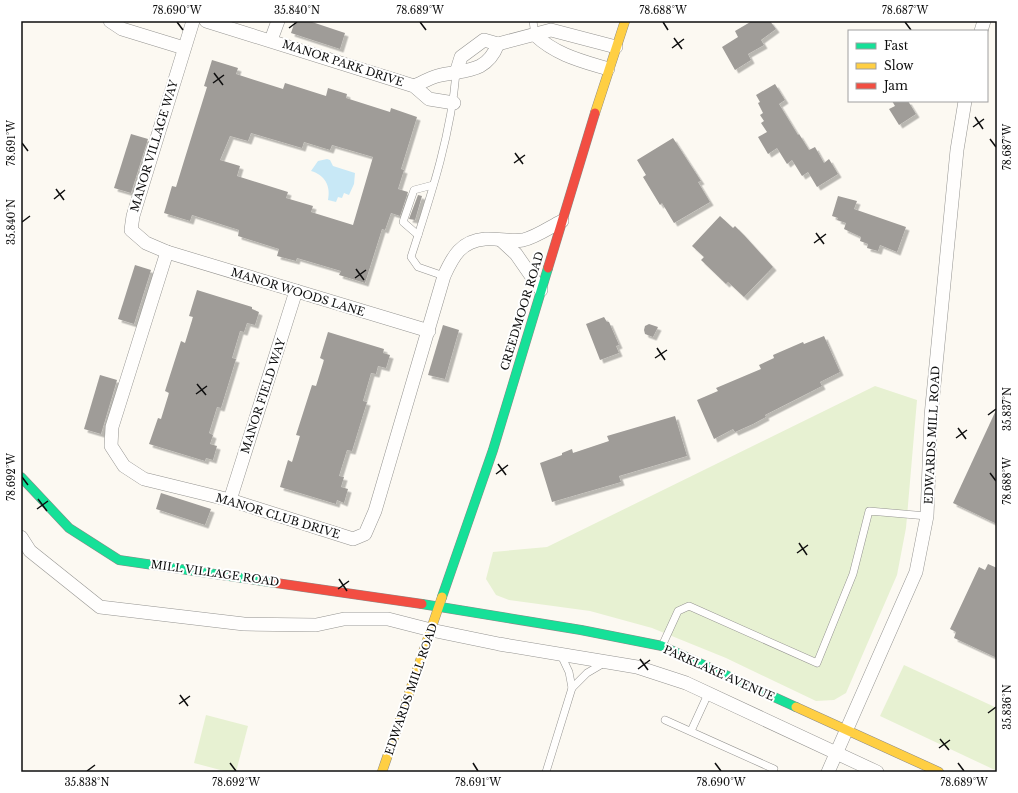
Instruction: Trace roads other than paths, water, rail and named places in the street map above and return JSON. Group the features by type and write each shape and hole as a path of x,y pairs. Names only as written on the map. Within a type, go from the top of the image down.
{"street":[{"path":"110,21 122,29 184,48"},
{"name":"MANOR VILLAGE WAY","path":"167,252 146,243 131,230 132,216 193,21"},
{"name":"MANOR PARK DRIVE","path":"206,21 271,40 414,86 429,99 454,103"},
{"name":"MANOR PARK DRIVE","path":"271,40 278,21"},
{"name":"CREEDMOOR ROAD","path":"439,606 493,450 608,69 624,21"},
{"path":"456,73 461,57 484,40 498,44 551,30 616,47"},
{"path":"535,35 548,47 577,59 608,69"},
{"name":"MANOR PARK DRIVE","path":"414,86 436,76 472,71 494,55 498,44"},
{"name":"EDWARDS MILL ROAD","path":"828,772 847,732 916,572 927,516 931,416 957,150 965,102"},
{"name":"MANOR CLUB DRIVE","path":"167,252 112,427 111,446 124,466 144,479 230,500 353,539 365,534 375,511 444,276 452,259 464,244 485,239 502,241 524,240 562,221"},
{"path":"502,241 516,254 541,290"},
{"name":"MANOR WOODS LANE","path":"167,252 429,331"},
{"name":"MANOR FIELD WAY","path":"230,500 296,291"},
{"name":"MILL VILLAGE ROAD","path":"21,477 69,528 120,560 439,606"},
{"path":"21,537 30,551 100,607 244,624 316,625 344,619 388,619 432,630"},
{"name":"EDWARDS MILL ROAD","path":"382,772 439,606"},
{"name":"PARKLAKE AVENUE","path":"439,606 581,630 662,646 847,732 939,772"},
{"name":"PARKLAKE AVENUE","path":"432,630 561,655 637,667 686,683 877,772"}],"lane":[{"path":"533,21 535,35"},
{"path":"444,276 418,267 410,258 433,185 454,103 456,73"},
{"path":"418,235 403,222 414,190 433,185"},
{"path":"662,646 678,612 689,606 817,663 853,574 869,511 927,516"},
{"path":"561,655 569,672 572,688"},
{"path":"546,772 572,688 587,673 604,662"},
{"path":"692,731 708,694"},
{"path":"665,720 692,731 774,770 772,772"}],"water":[{"path":"327,159 330,160 333,166 355,173 354,184 349,195 344,193 342,198 338,197 336,202 328,200 329,190 326,182 320,175 311,171 318,161"}]}
